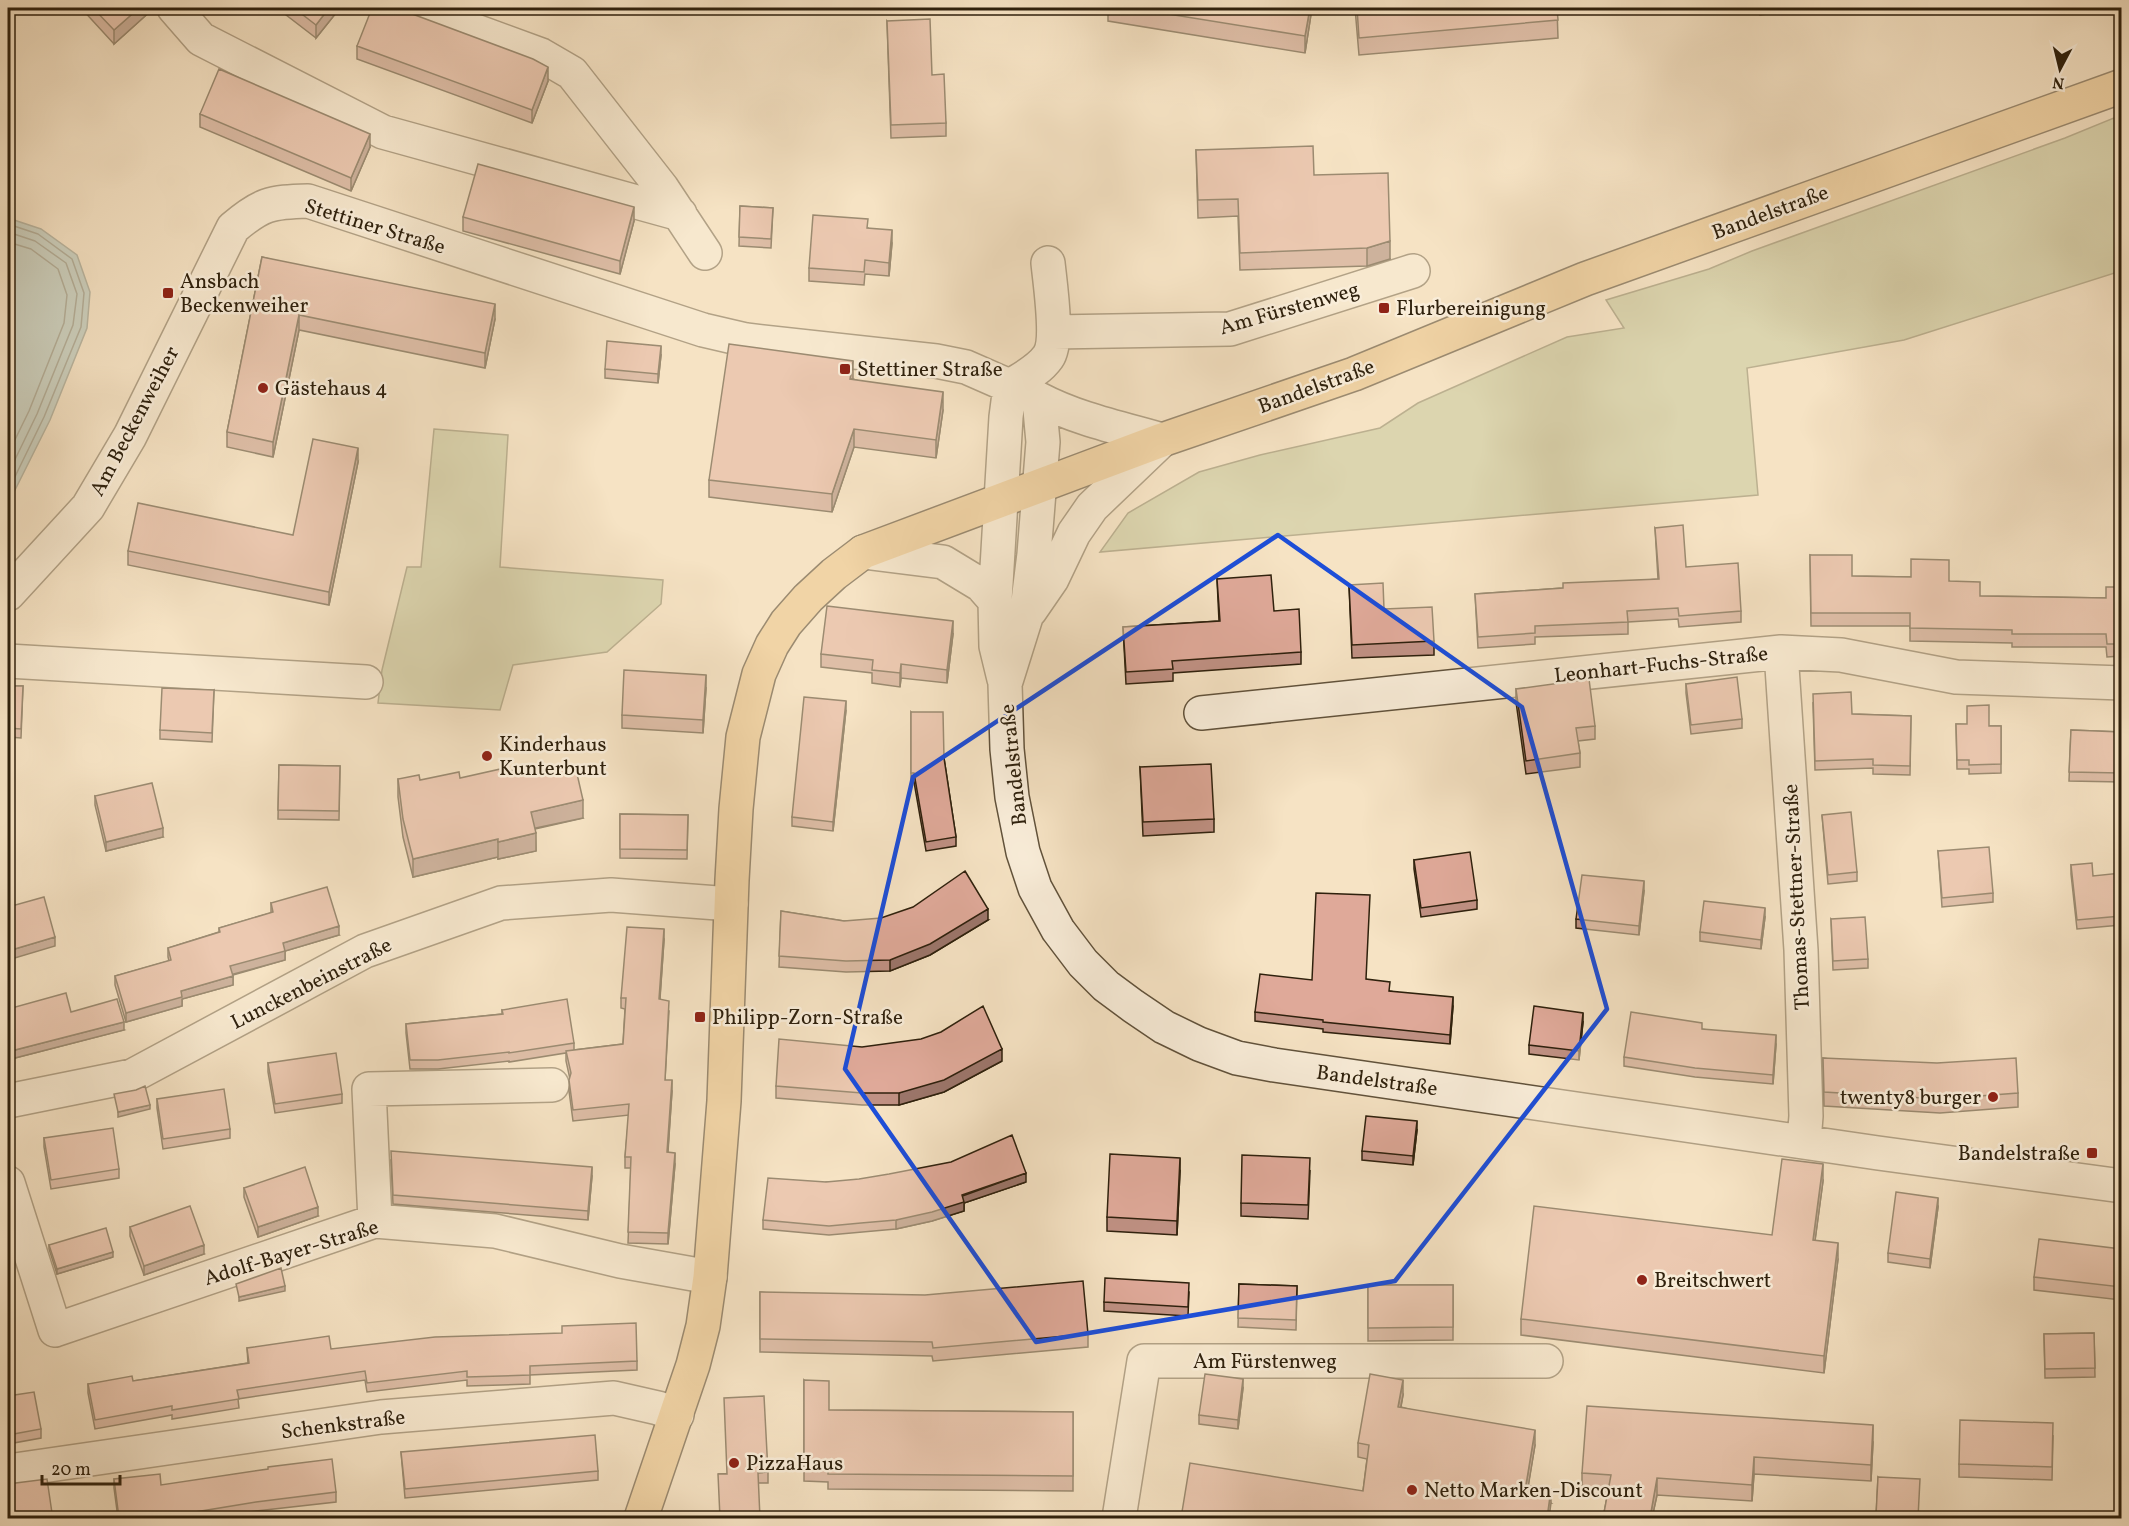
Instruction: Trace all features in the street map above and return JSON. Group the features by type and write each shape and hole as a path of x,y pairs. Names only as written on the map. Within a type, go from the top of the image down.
{"main road":[{"name":"Bandelstraße","path":"1041,486 1162,440 1354,374 1585,279 2121,86"},
{"path":"641,1518 693,1365 710,1277 724,1101 736,809 743,737 759,674 772,645 786,623 834,574 863,552 1041,486"}],"street":[{"path":"174,8 201,39 383,132 680,214"},
{"path":"413,8 541,55 572,73 662,188 705,253"},
{"name":"Stettiner Straße","path":"232,228 254,210 279,202 308,201 703,330 746,340 966,367 1058,409 1162,440"},
{"name":"Am Beckenweiher","path":"8,594 88,507 130,436 232,228"},
{"path":"1005,684 996,646 995,601 1006,417 1037,369 1050,356 1054,332 1048,263"},
{"name":"Am Fürstenweg","path":"1054,332 1230,329 1413,272"},
{"path":"1024,392 1043,442 1041,486"},
{"path":"1026,617 1052,579 1074,533 1092,507 1162,440"},
{"name":"Bandelstraße","path":"1041,486 1026,617 1005,684 1006,749 1012,797 1023,852 1035,888 1058,930 1083,963 1106,986 1164,1027 1237,1058 1274,1065 2121,1186"},
{"path":"863,552 943,562 981,585 995,601"},
{"name":"Leonhart-Fuchs-Straße","path":"1201,713 1781,651 1841,655 1956,677 2121,683"},
{"name":"Thomas-Stettner-Straße","path":"1781,651 1801,950 1806,1116 1804,1142"},
{"path":"8,661 366,682"},
{"name":"Lunckenbeinstraße","path":"8,1101 132,1076 365,951 501,903 611,895 731,904"},
{"path":"375,1221 369,1089 552,1085"},
{"name":"Adolf-Bayer-Straße","path":"8,1183 56,1330 375,1221 495,1231 620,1261 710,1277"},
{"name":"Am Fürstenweg","path":"1119,1518 1144,1361 1546,1361"},
{"name":"Schenkstraße","path":"8,1471 404,1415 614,1398 658,1408 677,1416"}],"highlighted area":[{"path":"1278,535 1522,707 1607,1009 1395,1281 1036,1342 845,1069 913,777"}],"green space":[{"path":"2121,115 2121,271 1904,340 1747,368 1758,495 1100,552 1128,513 1199,472 1260,455 1380,428 1418,403 1567,337 1624,328 1606,300 1709,269 1752,251 2065,138"},
{"path":"434,429 508,435 500,567 663,580 661,604 607,652 513,665 500,710 378,703 382,670 407,567 421,567"}],"water":[{"path":"8,218 41,229 77,255 90,292 87,328 50,420 8,504"}],"building":[{"path":"93,8 139,8 114,30"},
{"path":"294,8 329,8 316,25"},
{"path":"372,8 400,8 533,59 548,67 532,110 357,46"},
{"path":"1131,8 1310,8 1305,36"},
{"path":"1357,8 1557,8 1558,20 1359,38"},
{"path":"930,19 932,75 944,74 946,123 891,125 887,21"},
{"path":"219,69 370,134 351,178 200,114"},
{"path":"1313,146 1314,175 1388,173 1390,241 1367,248 1240,253 1238,199 1198,200 1196,150"},
{"path":"478,164 634,207 620,261 463,217"},
{"path":"740,206 773,208 771,239 739,237"},
{"path":"813,215 868,219 867,228 892,230 889,263 865,260 864,272 809,268"},
{"path":"262,257 495,304 485,353 299,315 273,442 227,432"},
{"path":"607,341 661,346 658,374 605,369"},
{"path":"729,344 853,361 850,379 943,392 936,440 854,429 832,494 709,480"},
{"path":"313,439 358,448 329,592 128,551 138,503 293,535"},
{"path":"1683,525 1686,567 1738,563 1741,611 1679,616 1678,608 1627,611 1628,622 1535,626 1535,633 1478,637 1475,594 1563,588 1563,583 1659,579 1655,528"},
{"path":"1810,555 1852,555 1852,576 1911,577 1911,559 1949,560 1949,581 1980,582 1980,596 2106,598 2106,587 2121,587 2121,644 2107,644 2106,634 2012,634 2012,630 1910,628 1910,613 1811,613"},
{"path":"1271,575 1274,611 1299,609 1301,652 1172,661 1173,669 1126,672 1123,627 1220,621 1217,579"},
{"path":"1383,583 1384,609 1432,607 1434,641 1352,645 1349,585"},
{"path":"827,606 953,621 947,670 901,664 900,673 872,670 873,660 821,654"},
{"path":"624,670 706,675 703,720 622,715"},
{"path":"1737,677 1742,719 1691,725 1686,684"},
{"path":"1589,679 1595,726 1576,728 1580,753 1526,761 1516,689"},
{"path":"8,686 23,686 21,729 8,728"},
{"path":"162,688 214,690 212,733 160,730"},
{"path":"1851,692 1852,714 1911,716 1910,766 1873,765 1873,759 1815,761 1813,694"},
{"path":"804,697 846,701 833,822 792,817"},
{"path":"1989,705 1989,726 2001,726 2001,764 1969,765 1969,760 1957,760 1956,724 1967,724 1967,706"},
{"path":"911,712 943,712 944,758 956,837 926,842 914,773 911,773"},
{"path":"2071,730 2121,732 2121,773 2069,772"},
{"path":"1211,764 1214,819 1143,822 1140,767"},
{"path":"279,765 340,766 339,811 278,810"},
{"path":"575,765 583,800 531,812 536,833 498,842 498,839 413,859 403,819 398,779 419,775 420,780 459,772 460,778 505,768 506,772 527,767 529,775"},
{"path":"152,783 163,828 106,842 95,796"},
{"path":"1851,812 1857,872 1828,875 1822,815"},
{"path":"620,814 688,815 687,850 620,849"},
{"path":"1989,847 1993,893 1942,898 1938,851"},
{"path":"1470,852 1477,900 1421,908 1414,860"},
{"path":"2092,863 2093,876 2121,873 2121,916 2077,920 2071,865"},
{"path":"965,871 988,909 930,944 890,960 846,961 779,956 781,911 844,921 881,918 913,907"},
{"path":"1582,875 1644,881 1639,926 1576,919"},
{"path":"327,887 339,926 283,943 285,951 230,966 233,976 181,991 182,997 126,1013 115,976 171,960 168,948 220,932 219,928 273,912 271,903"},
{"path":"1316,893 1370,895 1366,979 1390,982 1389,991 1453,997 1450,1035 1323,1022 1323,1020 1255,1012 1260,974 1312,980"},
{"path":"44,897 55,937 8,951 8,907"},
{"path":"1704,901 1765,908 1761,940 1700,932"},
{"path":"1865,917 1868,959 1833,961 1831,919"},
{"path":"627,927 664,929 659,999 669,1001 665,1080 672,1080 667,1152 675,1153 668,1233 628,1232 631,1157 625,1157 629,1104 573,1110 569,1080 571,1073 566,1051 623,1044 626,998 621,998"},
{"path":"66,993 71,1012 117,999 124,1022 11,1051 8,1040 8,1009"},
{"path":"567,999 574,1043 509,1053 438,1060 410,1060 406,1024 503,1014 502,1010"},
{"path":"983,1006 1002,1049 944,1080 899,1093 862,1093 776,1086 779,1039 862,1047 921,1039 941,1032"},
{"path":"1534,1006 1583,1013 1579,1051 1529,1045"},
{"path":"1631,1012 1702,1023 1702,1029 1776,1035 1773,1075 1695,1068 1624,1057"},
{"path":"336,1053 342,1094 275,1104 268,1063"},
{"path":"1823,1058 1937,1063 2016,1058 2018,1093 1940,1099 1824,1092"},
{"path":"145,1086 150,1105 118,1112 114,1094"},
{"path":"224,1089 230,1129 163,1139 157,1099"},
{"path":"1366,1116 1417,1121 1413,1156 1362,1151"},
{"path":"113,1128 119,1169 51,1180 44,1138"},
{"path":"1012,1135 1026,1173 962,1195 964,1202 896,1220 829,1226 763,1220 768,1178 826,1182 889,1174 951,1162"},
{"path":"391,1151 592,1167 588,1211 393,1195"},
{"path":"1110,1154 1180,1158 1177,1221 1107,1217"},
{"path":"1242,1155 1310,1158 1308,1205 1241,1203"},
{"path":"1782,1159 1823,1164 1813,1240 1838,1243 1824,1356 1521,1319 1534,1206 1772,1235"},
{"path":"305,1167 318,1207 258,1227 244,1188"},
{"path":"1896,1192 1938,1198 1930,1259 1888,1253"},
{"path":"190,1206 204,1245 144,1266 130,1227"},
{"path":"106,1228 113,1252 57,1269 49,1245"},
{"path":"2039,1239 2121,1249 2121,1287 2034,1277"},
{"path":"281,1268 285,1286 239,1297 236,1284"},
{"path":"1105,1278 1189,1283 1188,1307 1104,1302"},
{"path":"1083,1281 1088,1334 933,1348 932,1342 760,1339 760,1292 925,1295"},
{"path":"1239,1284 1297,1286 1296,1320 1238,1318"},
{"path":"1368,1285 1453,1285 1453,1327 1368,1328"},
{"path":"8,1309 12,1332 8,1333"},
{"path":"636,1323 637,1361 530,1366 530,1375 467,1377 467,1371 367,1383 365,1371 237,1390 239,1399 172,1410 172,1406 95,1420 88,1384 132,1376 133,1381 249,1363 247,1348 329,1336 331,1349 435,1337 562,1333 562,1326"},
{"path":"2094,1333 2095,1368 2045,1369 2044,1334"},
{"path":"1205,1374 1243,1379 1238,1420 1199,1415"},
{"path":"1370,1374 1403,1380 1398,1407 1535,1430 1526,1485 1551,1489 1547,1518 1181,1518 1190,1463 1363,1491 1369,1445 1358,1443"},
{"path":"804,1380 829,1381 829,1410 1073,1412 1073,1476 828,1474 828,1466 804,1466"},
{"path":"34,1392 41,1429 8,1435 8,1396"},
{"path":"764,1396 768,1472 758,1473 760,1518 720,1518 718,1474 727,1474 724,1398"},
{"path":"1587,1406 1873,1425 1871,1465 1754,1457 1752,1485 1657,1478 1650,1518 1603,1518 1611,1475 1582,1473"},
{"path":"1960,1420 2053,1423 2052,1467 1959,1464"},
{"path":"595,1435 598,1471 405,1489 401,1452"},
{"path":"332,1459 336,1492 256,1502 165,1518 119,1518 114,1479 160,1474 161,1485"},
{"path":"1878,1477 1920,1479 1918,1518 1889,1518 1889,1516 1876,1515"},
{"path":"47,1479 52,1513 8,1518 8,1484"}],"place":[{"name":"Ansbach Beckenweiher","path":"168,293"},
{"name":"Flurbereinigung","path":"1384,308"},
{"name":"Stettiner Straße","path":"845,369"},
{"name":"Gästehaus 4","path":"263,388"},
{"name":"Kinderhaus Kunterbunt","path":"487,756"},
{"name":"Philipp-Zorn-Straße","path":"700,1017"},
{"name":"twenty8 burger","path":"1993,1097"},
{"name":"Bandelstraße","path":"2092,1153"},
{"name":"Breitschwert","path":"1642,1280"},
{"name":"PizzaHaus","path":"734,1463"},
{"name":"Netto Marken-Discount","path":"1412,1490"}]}
